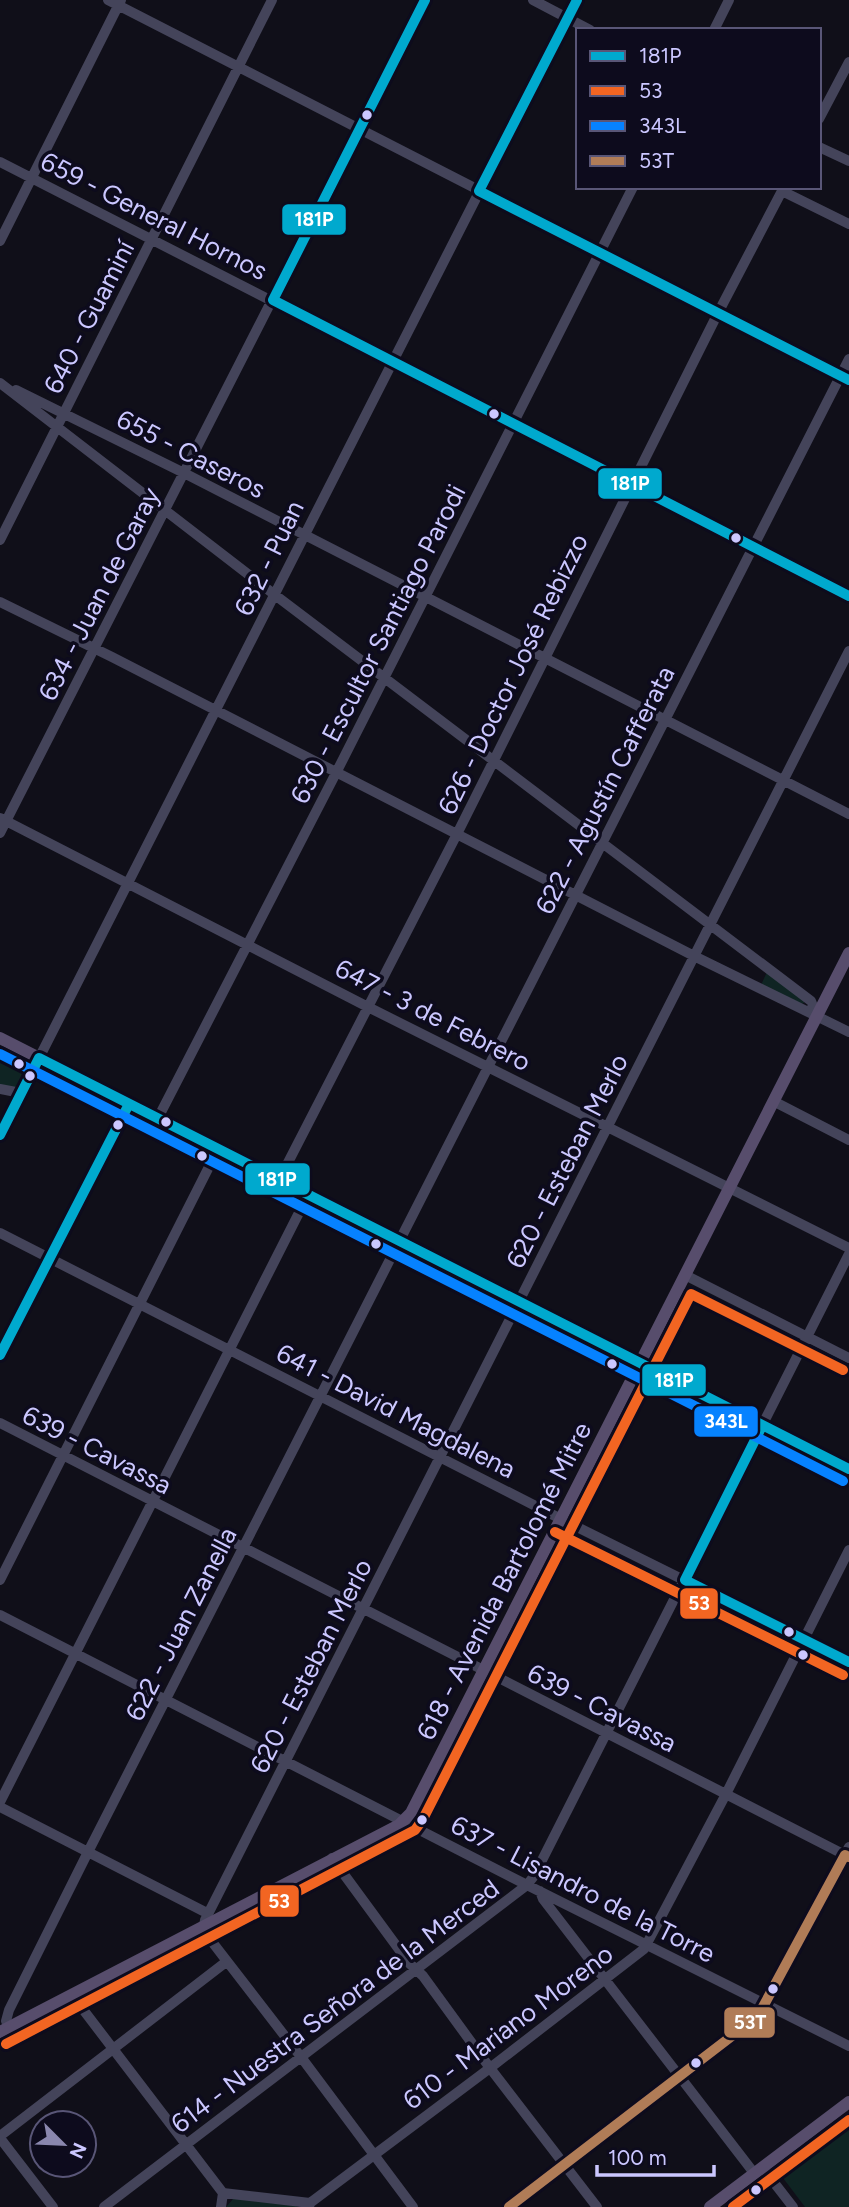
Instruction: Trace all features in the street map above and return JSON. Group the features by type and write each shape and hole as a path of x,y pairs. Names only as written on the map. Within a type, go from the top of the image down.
{"main road":[{"name":"618 - Avenida Bartolomé Mitre","path":"404,1821 411,1814 849,953"},
{"path":"0,1038 849,1469"},
{"path":"4,2030 206,1920 404,1821"},
{"path":"710,2207 849,2102"}],"street":[{"path":"108,0 120,3 358,129 845,378"},
{"name":"640 - Guaminí","path":"0,540 272,0"},
{"name":"634 - Juan de Garay","path":"0,833 3,820 95,648 425,0"},
{"path":"533,0 586,28"},
{"name":"632 - Puan","path":"1,1132 577,0"},
{"path":"714,28 729,0"},
{"path":"0,241 120,3"},
{"path":"821,115 849,62"},
{"path":"821,148 849,161"},
{"name":"659 - General Hornos","path":"0,162 849,596"},
{"name":"630 - Escultor Santiago Parodi","path":"158,1118 632,189"},
{"path":"783,189 849,225"},
{"name":"626 - Doctor José Rebizzo","path":"279,1180 457,834 630,485 783,189"},
{"name":"622 - Agustín Cafferata","path":"398,1241 603,844 752,547 845,378 849,359"},
{"path":"0,382 275,595 811,1001 817,1016"},
{"name":"655 - Caseros","path":"0,382 184,473 849,814"},
{"path":"0,602 217,710 696,957 849,1032"},
{"name":"620 - Esteban Merlo","path":"206,1920 849,651"},
{"name":"647 - 3 de Febrero","path":"3,820 849,1248"},
{"path":"0,1089 21,1093"},
{"path":"775,1102 849,1140"},
{"path":"0,1356 129,1104"},
{"path":"0,1580 218,1149"},
{"path":"308,1195 0,1805 206,1920 206,1934 226,1962 413,2207"},
{"name":"641 - David Magdalena","path":"0,1233 561,1519 849,1662"},
{"name":"622 - Juan Zanella","path":"4,2030 9,2010 398,1241"},
{"name":"614 - Nuestra Señora de la Merced","path":"104,2207 527,1885 607,1734 849,1254"},
{"path":"685,1275 849,1358"},
{"name":"639 - Cavassa","path":"0,1423 607,1734 848,1853"},
{"name":"610 - Mariano Moreno","path":"309,2205 647,1945 849,1550"},
{"name":"637 - Lisandro de la Torre","path":"0,1615 527,1885 849,2046"},
{"path":"509,2207 758,2016 848,1853"},
{"path":"332,1858 409,1963 423,1976 489,2068 597,2207"},
{"path":"540,1890 543,1899 679,2077 793,2207"},
{"path":"53,2207 0,2137 226,1962"},
{"path":"72,1995 223,2193 221,2207"},
{"path":"223,2193 309,2205"}],"green space":[{"path":"767,972 804,1000 804,1003 761,985"},
{"path":"0,1047 30,1062 18,1088 0,1085"},
{"path":"849,2115 849,2207 805,2207 780,2174 783,2171 780,2166"},
{"path":"234,2198 296,2206 297,2207 226,2207"}],"transit line":[{"name":"181P","path":"425,0 273,300 849,596"},
{"name":"181P","path":"577,0 479,191 849,380"},
{"name":"343L","path":"0,1054 843,1481"},
{"name":"181P","path":"0,1135 39,1058 849,1469"},
{"name":"181P","path":"0,1355 129,1104"},
{"name":"53","path":"6,2044 415,1830 691,1294 843,1370"},
{"name":"181P","path":"762,1426 685,1580 849,1662"},
{"name":"53","path":"555,1532 843,1675"},
{"name":"53T","path":"509,2207 758,2016 845,1855 849,1857"},
{"name":"53","path":"733,2207 849,2120"}]}
